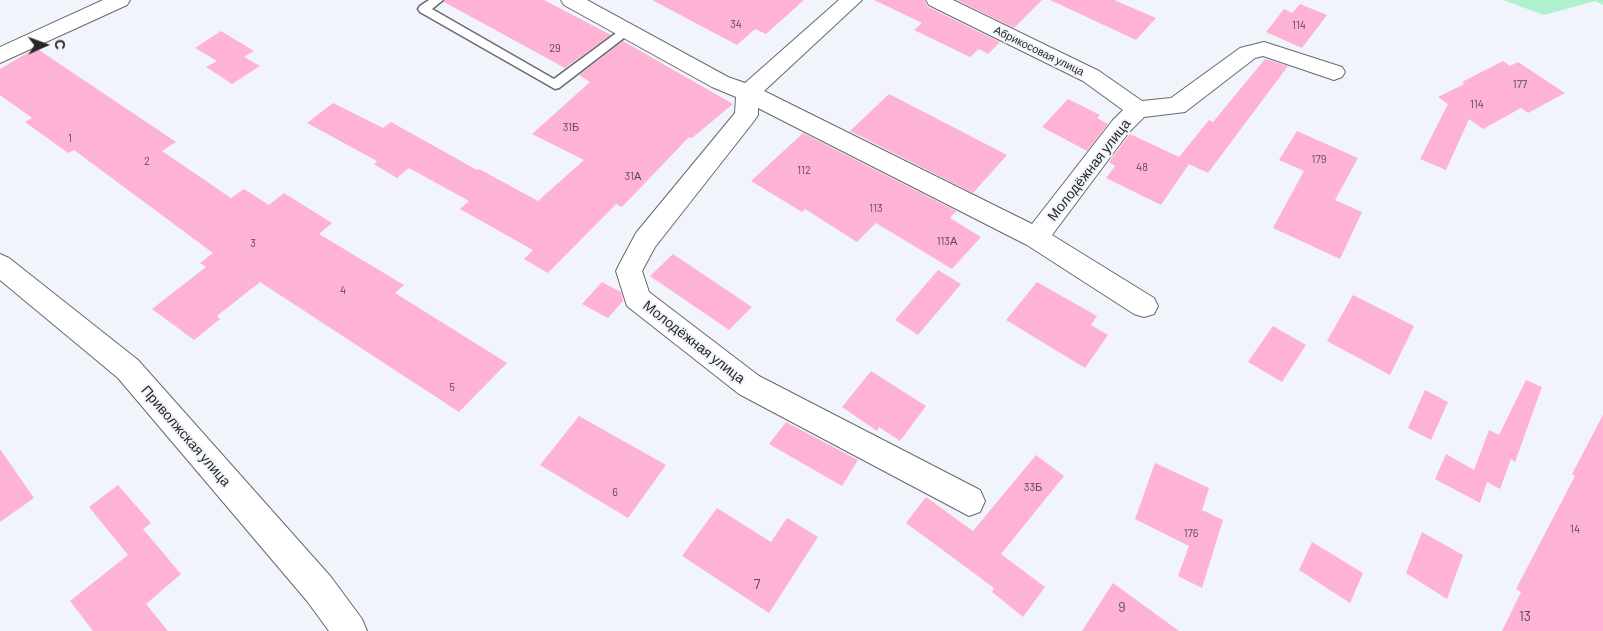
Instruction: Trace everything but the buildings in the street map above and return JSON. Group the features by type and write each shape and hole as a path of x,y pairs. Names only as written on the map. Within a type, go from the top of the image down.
{"street":[{"path":"0,56 120,0"},
{"path":"571,0 720,82 748,93 1036,238 1144,306"},
{"path":"748,93 852,0"},
{"name":"Абрикосовая улица","path":"936,0 1091,76 1138,109"},
{"name":"Молодёжная улица","path":"1036,238 1121,126 1138,109 1177,106 1248,53 1264,49 1334,72"},
{"name":"Молодёжная улица","path":"748,93 746,115 645,240 629,271 638,298 749,385 969,501"},
{"name":"Приволжская улица","path":"0,265 128,369 319,589 350,631"}],"lane":[{"path":"438,0 424,9 555,85 628,31"}],"green space":[{"path":"1503,0 1603,0 1603,5 1595,1 1544,15"}]}
